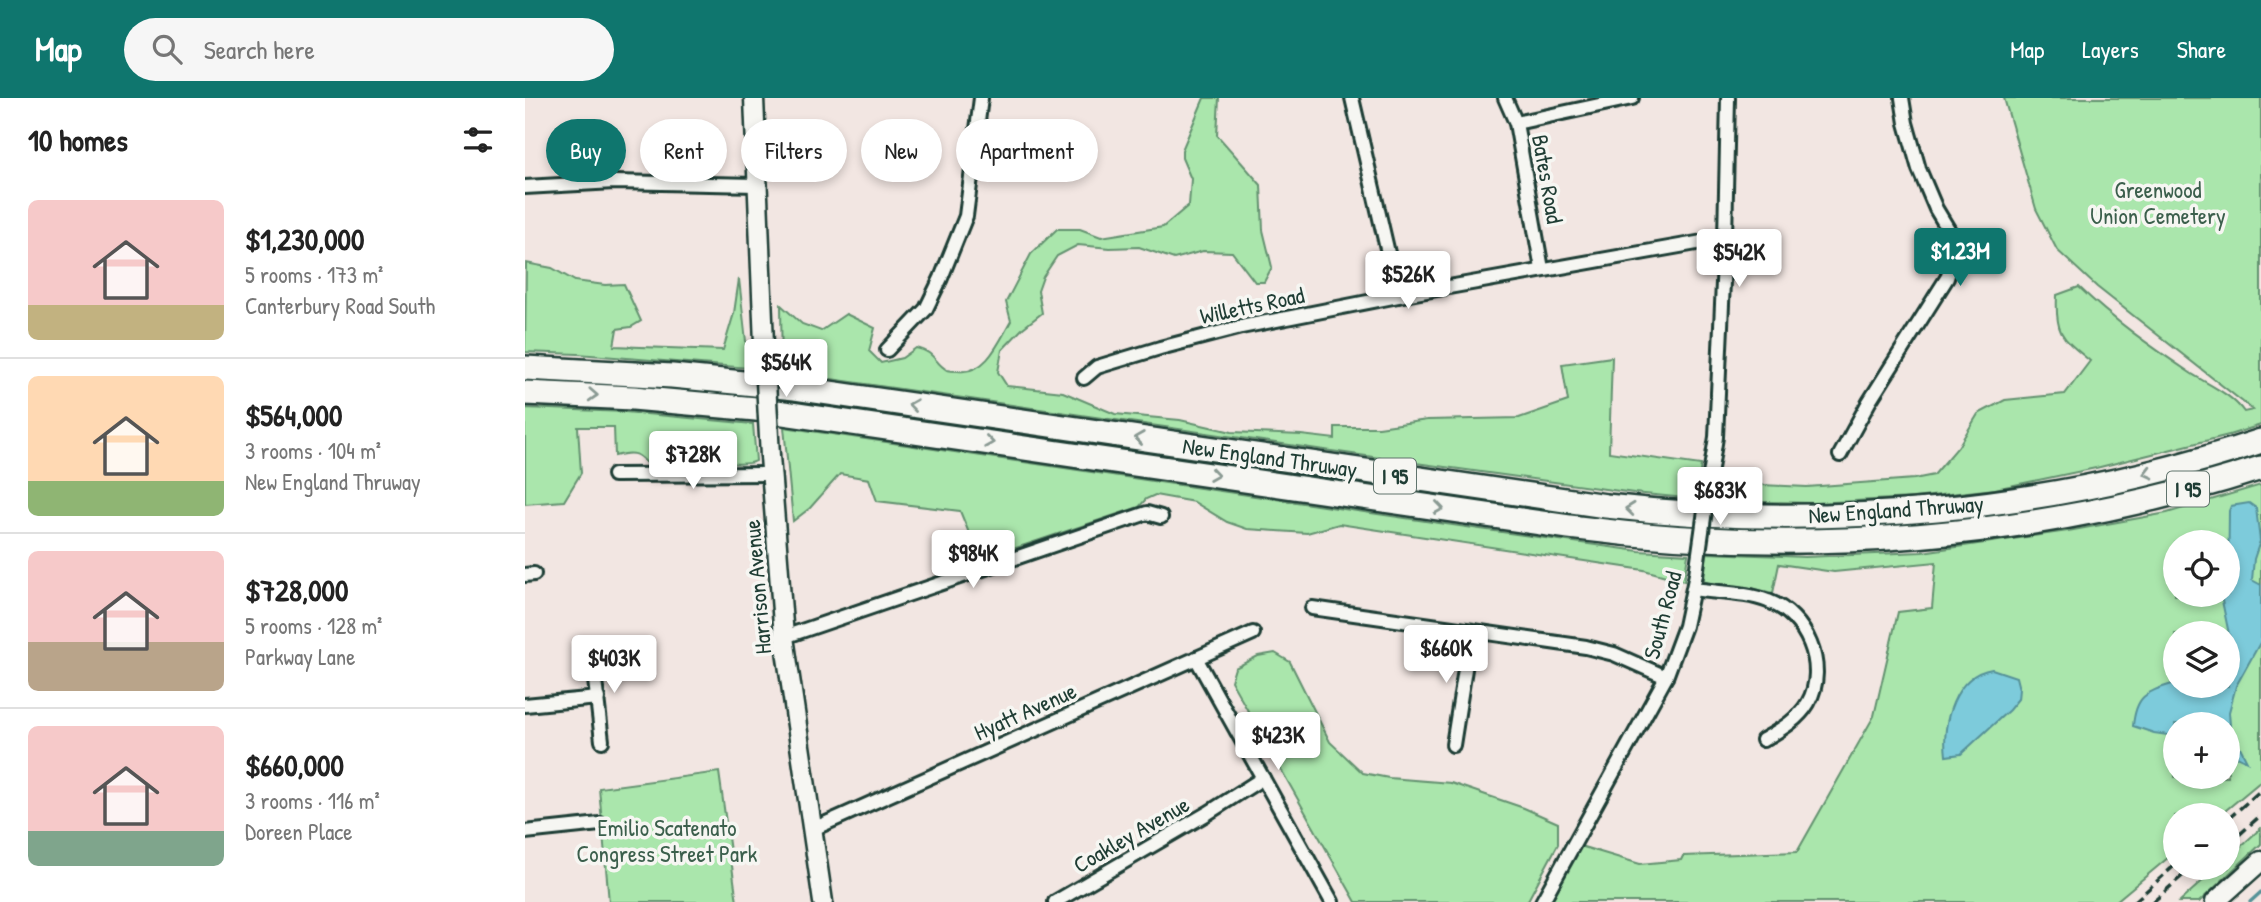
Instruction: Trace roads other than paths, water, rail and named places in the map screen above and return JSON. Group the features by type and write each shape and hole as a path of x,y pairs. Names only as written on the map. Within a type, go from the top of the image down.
{"highway":[{"name":"New England Thruway","path":"525,368 672,376 773,386 1592,504 1646,511 1728,516 1850,516 1999,502 2133,477 2261,441"},
{"name":"New England Thruway","path":"525,393 632,398 756,410 1555,525 1705,540 1869,540 1984,529 2115,507 2256,470"}],"main road":[{"name":"Harrison Avenue","path":"754,98 764,344 784,637 823,902"},
{"path":"2215,902 2261,861"}],"street":[{"path":"887,350 926,309 966,216 981,98"},
{"path":"1352,98 1398,296"},
{"name":"Bates Road","path":"1506,98 1516,124 1542,269"},
{"path":"1516,124 1632,98"},
{"name":"South Road","path":"1542,902 1666,677 1685,626 1694,589 1716,437 1728,98"},
{"path":"1840,456 1870,402 1947,278 1953,259 1951,234 1919,169 1906,124 1902,98"},
{"path":"525,187 614,182 757,185"},
{"name":"Willetts Road","path":"1084,378 1097,368 1241,327 1542,269 1725,238"},
{"path":"614,475 771,465"},
{"path":"784,637 1147,513 1161,517"},
{"path":"1694,589 1768,601 1790,614 1807,635 1815,662 1814,690 1808,704 1798,716 1763,740"},
{"path":"1312,608 1601,650 1666,677"},
{"path":"1453,745 1471,631"},
{"name":"Hyatt Avenue","path":"813,829 1253,633"},
{"path":"592,654 602,741"},
{"path":"1196,658 1327,900"},
{"path":"525,705 597,698"},
{"name":"Coakley Avenue","path":"1055,902 1263,778"},
{"path":"525,832 600,824"}],"water":[{"path":"2249,503 2256,508 2260,541 2254,559 2252,580 2261,585 2261,641 2240,679 2240,621 2226,621 2223,607 2240,607 2240,530 2229,530 2231,506"},
{"path":"1992,669 2016,677 2018,699 1961,754 1946,756 1946,729 1953,702 1968,680"},
{"path":"2163,687 2163,698 2233,698 2229,712 2163,712 2163,734 2133,726 2140,701"},
{"path":"2240,747 2247,761 2240,758"}],"waterway":[{"path":"2250,902 2261,892"}],"railway":[{"path":"2240,808 2261,790"},
{"path":"2240,834 2261,815"},
{"path":"2134,902 2163,876"},
{"path":"2153,902 2178,880"}],"park label":[{"name":"Greenwood Union Cemetery","path":"2158,202"},
{"name":"Emilio Scatenato Congress Street Park","path":"667,840"}]}
